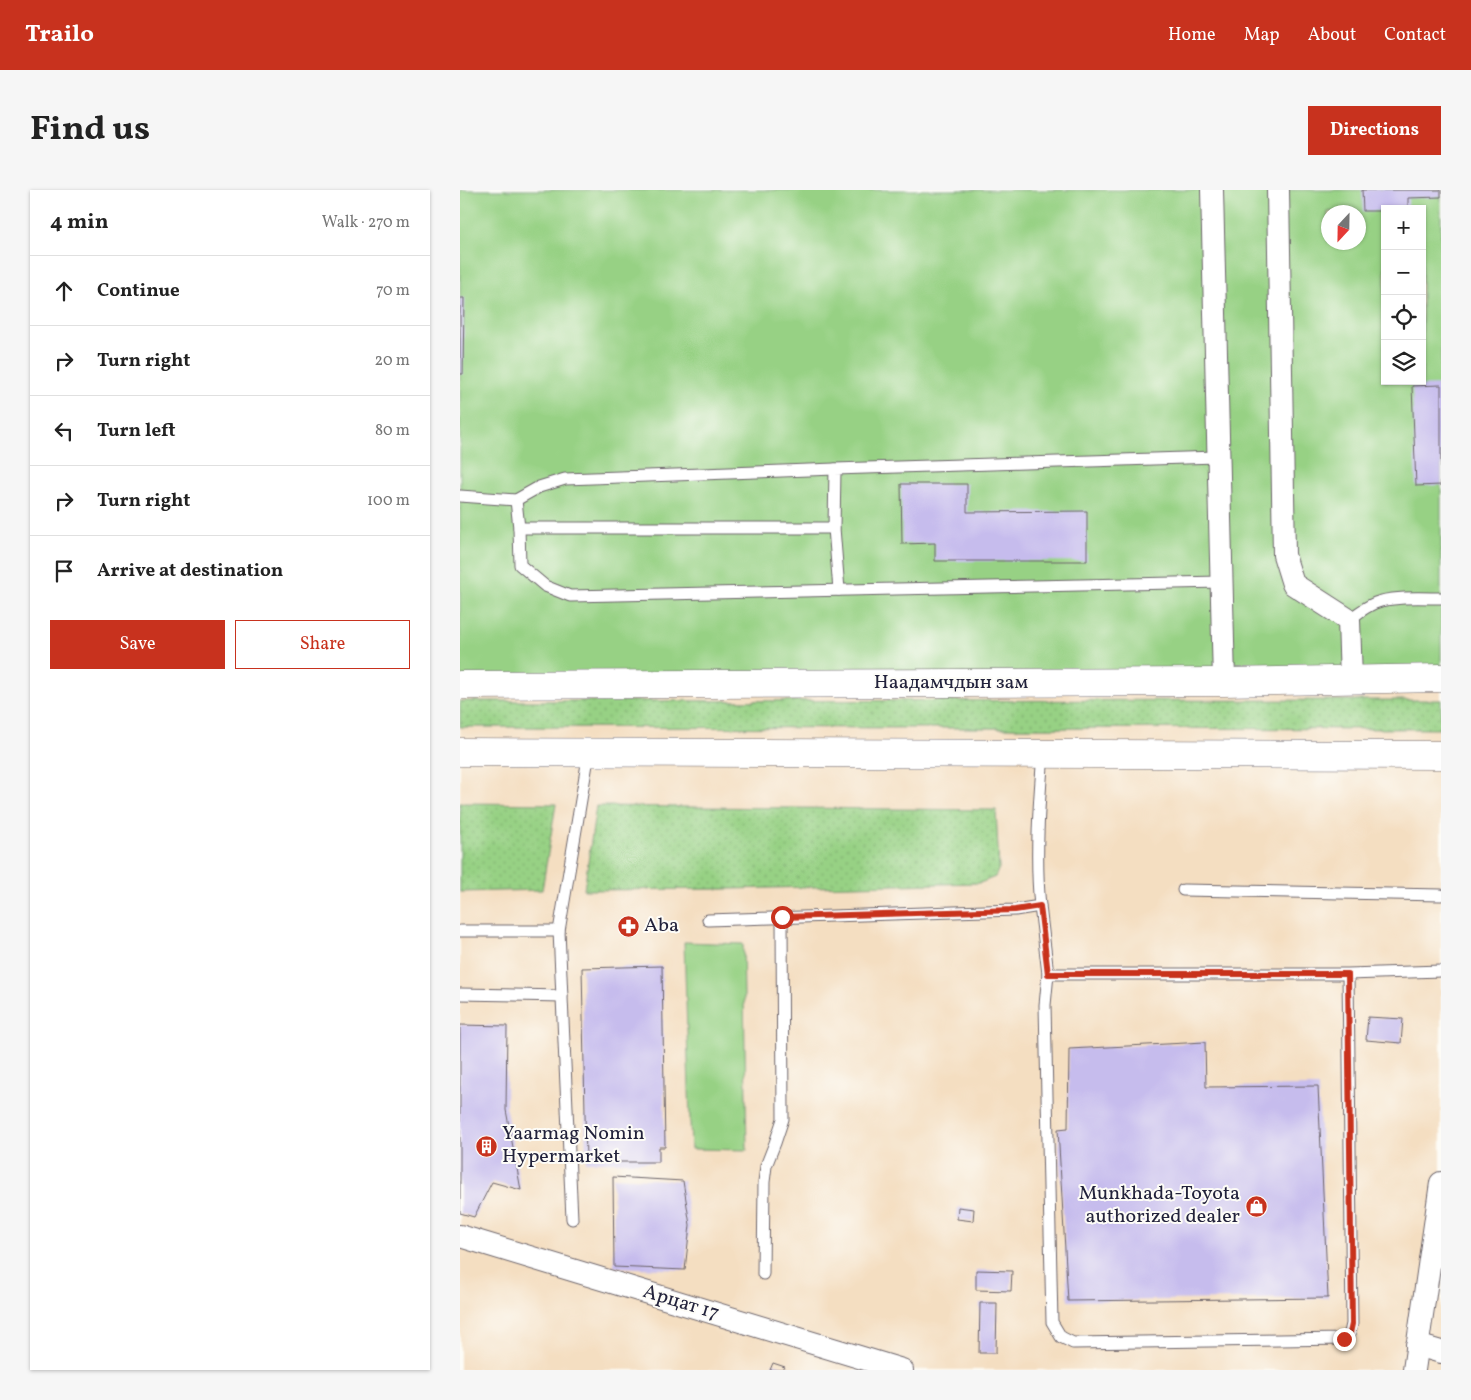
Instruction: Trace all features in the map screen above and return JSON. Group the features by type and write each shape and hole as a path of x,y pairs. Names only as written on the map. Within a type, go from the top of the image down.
{"highway":[{"name":"Наадамчдын зам","path":"460,686 1224,682 1441,678"},
{"path":"460,752 1441,755"}],"street":[{"path":"1212,190 1217,457 1224,682"},
{"path":"1278,190 1284,555 1293,584 1349,620 1351,680"},
{"path":"1414,1370 1441,1183"},
{"name":"Арцат 17","path":"460,1236 902,1370"},
{"path":"1417,1345 1441,1352"}],"lane":[{"path":"460,496 516,500 539,486 565,479 1217,457"},
{"path":"835,469 834,528 839,590"},
{"path":"516,500 520,564 545,586 570,596 1221,582"},
{"path":"519,528 834,528"},
{"path":"1349,620 1377,602 1397,599 1441,598"},
{"path":"572,1219 559,931 589,752"},
{"path":"1043,754 1040,785 1038,882 1048,974 1045,1004 1052,1322 1061,1337 1073,1342 1344,1339 1350,1333 1352,1314 1348,974"},
{"path":"1182,890 1441,895"},
{"path":"708,920 1015,910 1040,906"},
{"path":"763,1274 764,1182 766,1166 782,1119 782,917"},
{"path":"460,931 559,931"},
{"path":"1048,974 1348,974 1441,971"},
{"path":"460,994 562,996"}],"green space":[{"path":"460,190 1441,190 1441,670 460,687"},
{"path":"1441,700 1441,729 460,727 460,701"},
{"path":"460,803 556,804 542,890 460,892"},
{"path":"596,806 996,810 999,868 995,877 980,883 730,889 584,890"},
{"path":"684,942 743,944 747,1150 691,1149"}],"building":[{"path":"1362,190 1441,190 1441,197 1408,198 1408,205 1381,205 1381,211 1366,211 1366,205 1363,205"},
{"path":"460,298 464,298 463,374 460,374"},
{"path":"1441,385 1441,485 1416,486 1412,386"},
{"path":"901,484 967,484 967,512 1087,511 1087,561 935,561 935,543 902,544"},
{"path":"662,966 665,1147 659,1147 659,1162 586,1162 582,968"},
{"path":"1368,1017 1403,1019 1401,1043 1366,1040"},
{"name":"Yaarmag Nomin Hypermarket","path":"460,1025 507,1026 506,1110 521,1190 492,1182 474,1217 460,1213"},
{"path":"1205,1042 1206,1087 1318,1086 1328,1298 1068,1301 1058,1129 1068,1128 1069,1049"},
{"path":"613,1177 683,1181 690,1225 685,1270 614,1267"},
{"path":"958,1207 974,1209 973,1221 957,1219"},
{"path":"976,1270 1012,1271 1011,1291 976,1290"},
{"path":"980,1303 997,1303 996,1353 979,1353"},
{"path":"773,1363 785,1367 783,1370 770,1370"}],"place":[{"name":"Aba","path":"628,926"},
{"name":"Yaarmag Nomin Hypermarket","path":"486,1146"},
{"name":"Munkhada-Toyota authorized dealer","path":"1256,1206"}],"route":[{"path":"782,917 1015,910 1040,906 1048,974 1348,974 1352,1324 1350,1333 1344,1339"}]}
